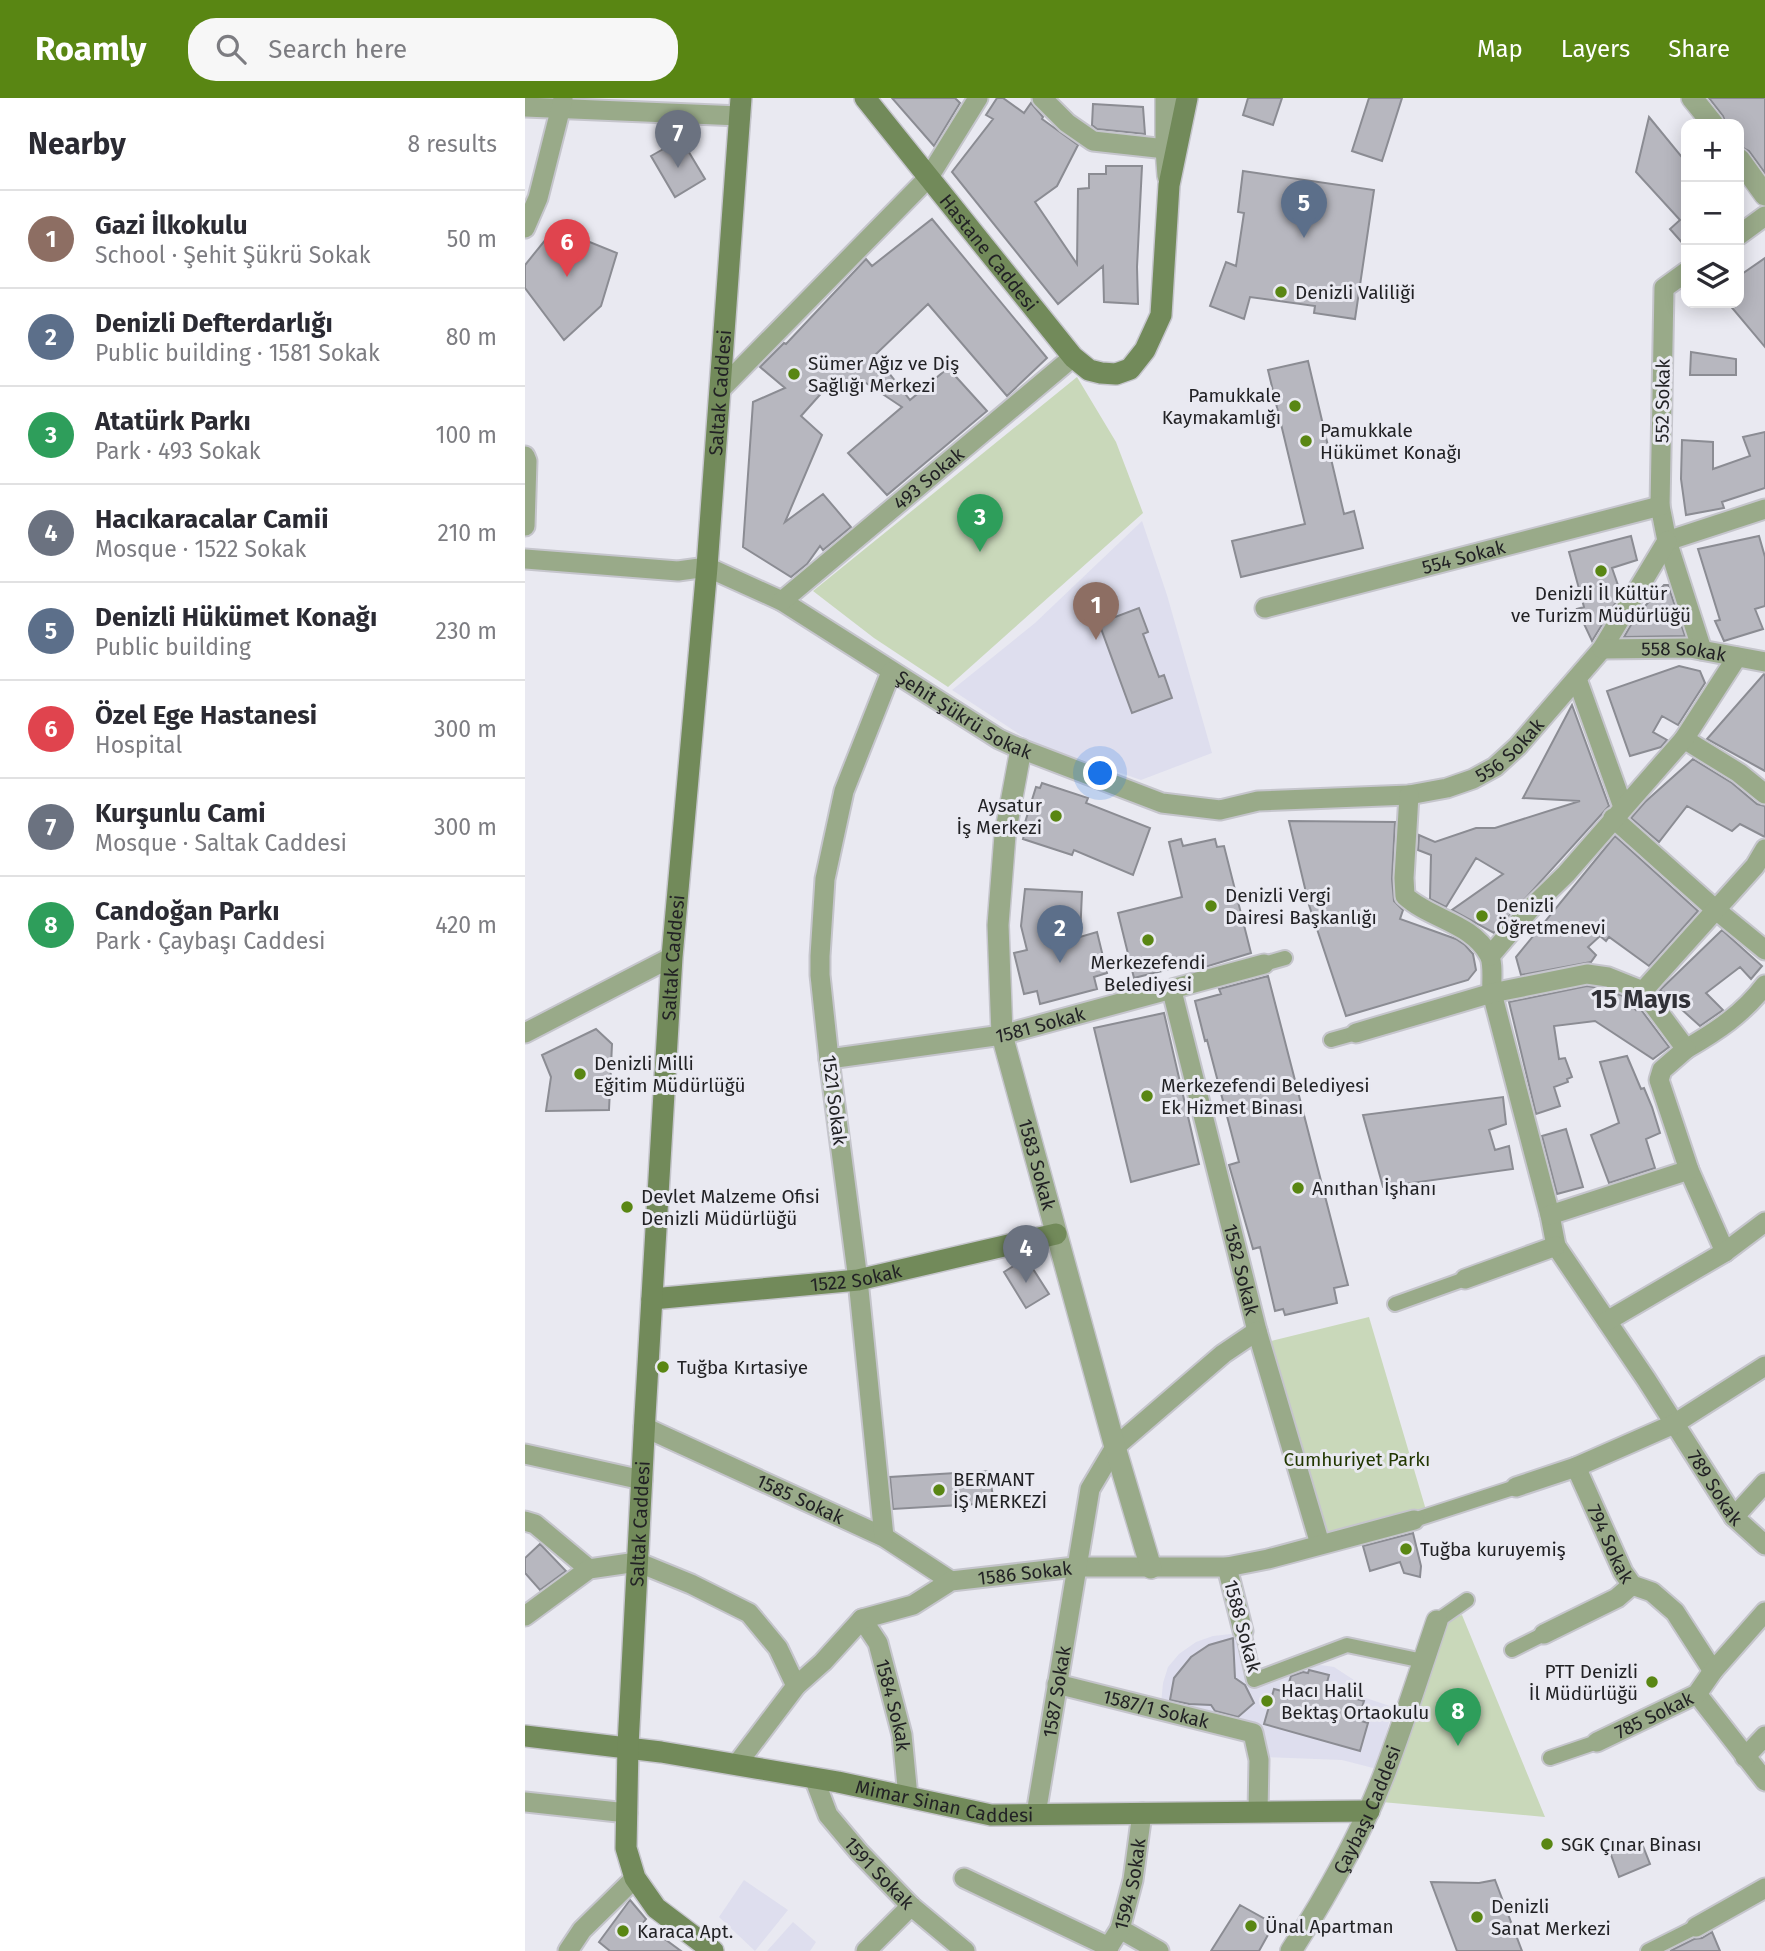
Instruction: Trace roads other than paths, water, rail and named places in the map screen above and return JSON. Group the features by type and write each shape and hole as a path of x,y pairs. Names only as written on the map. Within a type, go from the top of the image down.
{"main road":[{"name":"Hastane Caddesi","path":"866,98 1073,357 1089,370 1117,374 1130,369 1145,350 1161,315 1169,185"},
{"path":"1169,185 1187,98"},
{"name":"Saltak Caddesi","path":"713,1951 656,1908 635,1878 626,1848 628,1746 644,1427 672,957 706,567 740,107"},
{"name":"1522 Sokak","path":"652,1299 858,1280 1056,1234"},
{"name":"Mimar Sinan Caddesi","path":"525,1736 628,1746 737,1764 991,1815 1369,1811"}],"street":[{"path":"720,390 929,177 978,98"},
{"path":"1042,98 1067,123 1093,141 1166,149"},
{"path":"1166,98 1169,185"},
{"path":"1692,98 1709,119"},
{"path":"525,107 562,104 740,107"},
{"path":"525,228 538,198 562,104"},
{"path":"1744,166 1765,195"},
{"path":"1744,231 1765,216"},
{"name":"552 Sokak","path":"1681,276 1664,288 1660,506 1667,541 1702,650"},
{"name":"493 Sokak","path":"782,601 1073,357"},
{"path":"525,456 525,526"},
{"name":"554 Sokak","path":"1265,608 1660,506"},
{"path":"1667,541 1765,509"},
{"name":"556 Sokak","path":"1258,801 1409,795 1447,788 1473,779 1495,767 1518,746 1602,649 1667,541"},
{"path":"525,559 678,571 706,567"},
{"name":"Şehit Şükrü Sokak","path":"706,567 782,601 999,739 1021,750 1162,803 1220,810 1258,801"},
{"name":"558 Sokak","path":"1602,649 1690,648 1765,662"},
{"path":"1490,956 1684,738 1737,657"},
{"name":"1521 Sokak","path":"884,1537 858,1280 820,975 820,924 825,879 844,790 891,671"},
{"path":"1577,680 1618,813 1716,910 1765,950"},
{"path":"1684,738 1739,773 1765,794"},
{"name":"1583 Sokak","path":"1021,750 1005,835 998,925 1002,1035 1151,1568"},
{"path":"1395,1304 1556,1246 1492,993 1490,956 1469,932 1418,908 1405,896 1409,795"},
{"path":"1643,991 1755,866 1765,849"},
{"path":"525,1033 672,957"},
{"name":"1581 Sokak","path":"829,1059 1002,1035 1172,991 1285,958"},
{"path":"1331,1040 1492,993 1587,974 1608,977 1643,991 1686,1049"},
{"path":"1725,1252 1689,1170 1659,1080 1662,1070 1686,1049 1718,1031 1751,1004 1765,985"},
{"name":"1582 Sokak","path":"1172,991 1257,1331 1320,1544"},
{"path":"1550,1215 1689,1170"},
{"path":"1607,1321 1725,1252 1765,1222"},
{"name":"789 Sokak","path":"1556,1246 1734,1517 1765,1545"},
{"name":"1586 Sokak","path":"862,1619 913,1605 951,1581 1075,1567 1090,1489 1115,1447 1223,1354 1257,1331"},
{"path":"1075,1567 1227,1567 1268,1559 1437,1514 1576,1467 1674,1424 1765,1366"},
{"name":"1585 Sokak","path":"644,1427 884,1537 951,1581"},
{"path":"525,1454 642,1480"},
{"name":"794 Sokak","path":"1576,1467 1623,1572 1632,1585 1652,1592 1675,1612 1713,1671"},
{"path":"1734,1517 1765,1483"},
{"path":"525,1521 535,1524 589,1569"},
{"path":"525,1616 589,1569 638,1562 691,1584 749,1613 778,1648 796,1686"},
{"name":"1587 Sokak","path":"1036,1814 1075,1567"},
{"name":"1588 Sokak","path":"1227,1567 1254,1680 1347,1645 1423,1661"},
{"path":"1512,1650 1617,1598 1632,1585"},
{"path":"1437,1621 1467,1600"},
{"name":"785 Sokak","path":"1550,1758 1597,1742 1697,1694 1713,1671 1765,1612"},
{"path":"737,1764 796,1686 823,1662 862,1619"},
{"name":"1584 Sokak","path":"862,1619 879,1643 902,1735 908,1797"},
{"name":"Çaybaşı Caddesi","path":"1291,1951 1369,1811 1385,1773 1437,1621"},
{"name":"1587/1 Sokak","path":"1057,1684 1253,1733 1259,1760 1258,1812"},
{"path":"1697,1694 1765,1781"},
{"path":"1745,1757 1765,1736"},
{"name":"1591 Sokak","path":"814,1778 828,1815 859,1853 911,1906 965,1951"},
{"path":"525,1802 627,1813"},
{"name":"1594 Sokak","path":"1107,1949 1120,1929 1133,1880 1142,1813"},
{"path":"568,1951 582,1930 635,1878"},
{"path":"964,1878 1107,1949"},
{"path":"1648,1951 1765,1888"},
{"path":"866,1951 911,1906"},
{"path":"1120,1929 1159,1951"}],"place":[{"name":"Kurşunlu Cami","path":"678,168"},
{"name":"Denizli Hükümet Konağı","path":"1304,238"},
{"name":"Özel Ege Hastanesi","path":"567,277"},
{"name":"Denizli Valiliği","path":"1281,292"},
{"name":"Sümer Ağız ve Diş Sağlığı Merkezi","path":"794,374"},
{"name":"Pamukkale Kaymakamlığı","path":"1295,406"},
{"name":"Pamukkale Hükümet Konağı","path":"1306,441"},
{"name":"Atatürk Parkı","path":"980,552"},
{"name":"Denizli İl Kültür ve Turizm Müdürlüğü","path":"1601,571"},
{"name":"Gazi İlkokulu","path":"1096,640"},
{"name":"Aysatur İş Merkezi","path":"1056,816"},
{"name":"Denizli Vergi Dairesi Başkanlığı","path":"1211,906"},
{"name":"Denizli Öğretmenevi","path":"1482,916"},
{"name":"Merkezefendi Belediyesi","path":"1148,940"},
{"name":"Denizli Defterdarlığı","path":"1060,963"},
{"name":"Denizli Milli Eğitim Müdürlüğü","path":"580,1074"},
{"name":"Merkezefendi Belediyesi Ek Hizmet Binası","path":"1147,1096"},
{"name":"Anıthan İşhanı","path":"1298,1188"},
{"name":"Devlet Malzeme Ofisi Denizli Müdürlüğü","path":"627,1207"},
{"name":"Hacıkaracalar Camii","path":"1026,1283"},
{"name":"Tuğba Kırtasiye","path":"663,1367"},
{"name":"BERMANT İŞ MERKEZİ","path":"939,1490"},
{"name":"Tuğba kuruyemiş","path":"1406,1549"},
{"name":"PTT Denizli İl Müdürlüğü","path":"1652,1682"},
{"name":"Hacı Halil Bektaş Ortaokulu","path":"1267,1701"},
{"name":"Candoğan Parkı","path":"1458,1746"},
{"name":"SGK Çınar Binası","path":"1547,1844"},
{"name":"Denizli Sanat Merkezi","path":"1477,1917"},
{"name":"Ünal Apartman","path":"1251,1926"},
{"name":"Karaca Apt.","path":"623,1931"}],"district":[{"name":"15 Mayıs","path":"1641,999"}],"park label":[{"name":"Cumhuriyet Parkı","path":"1357,1459"}]}
